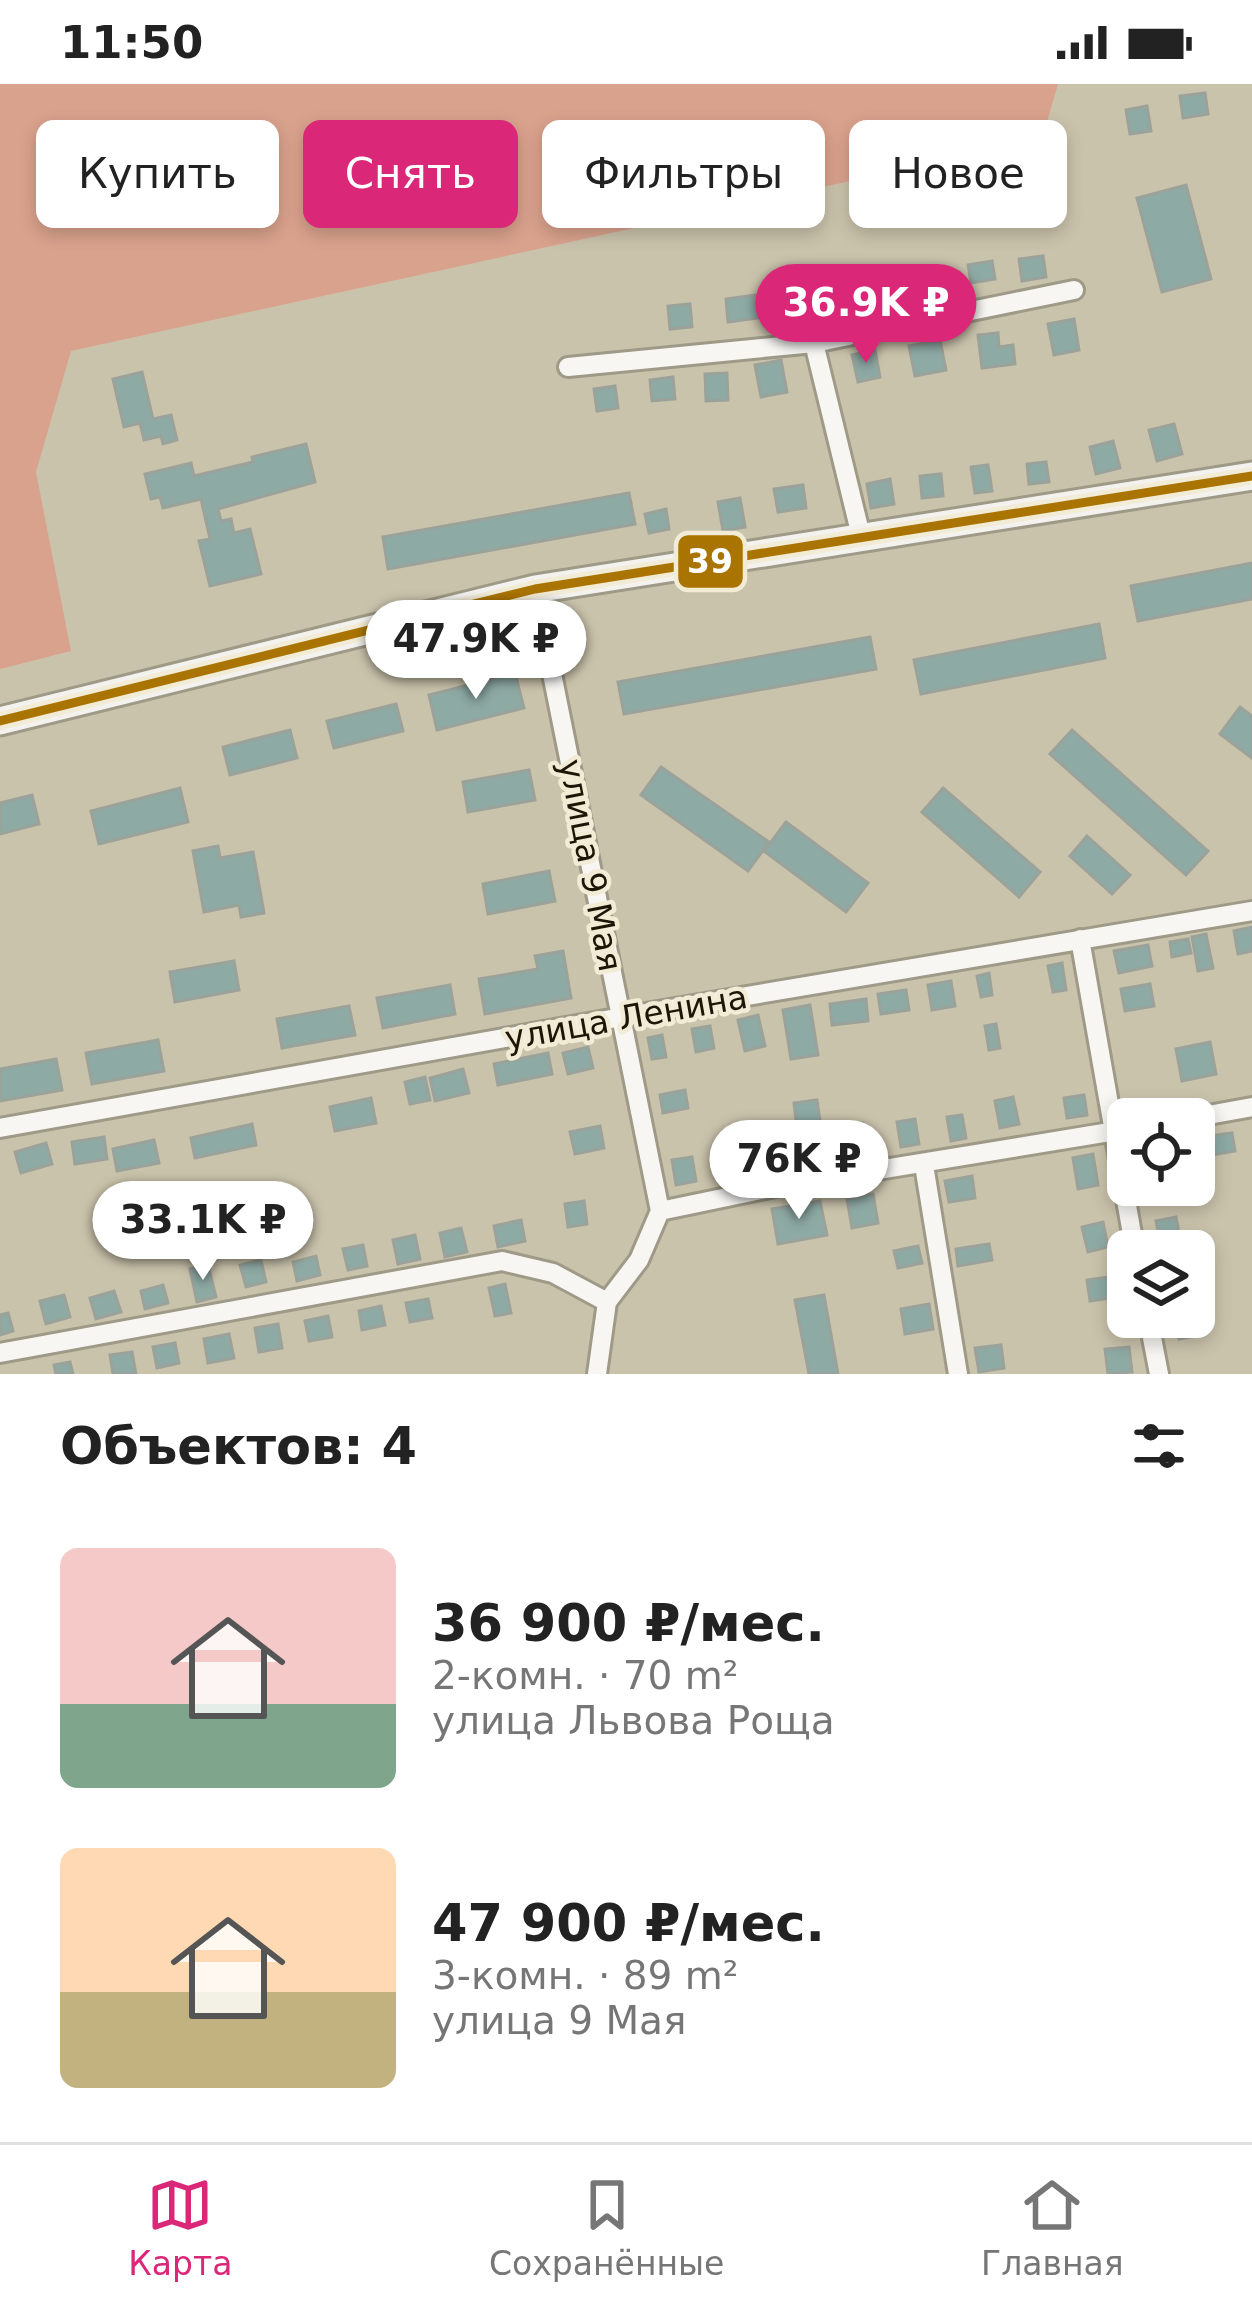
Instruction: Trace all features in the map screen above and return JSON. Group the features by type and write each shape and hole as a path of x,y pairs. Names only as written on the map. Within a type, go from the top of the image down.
{"main road":[{"path":"0,721 535,589 1252,476"}],"street":[{"path":"568,367 814,343 1073,290"},
{"path":"814,343 861,536"},
{"name":"улица 9 Мая","path":"535,589 660,1211"},
{"name":"улица Ленина","path":"0,1128 1252,911"},
{"path":"1080,939 1113,1098"},
{"path":"1215,1114 1252,1107"},
{"path":"596,1374 607,1302 639,1260 660,1211 780,1186 1107,1133"},
{"path":"924,1166 958,1374"},
{"path":"0,1353 502,1261 553,1273 607,1302"},
{"path":"1152,1338 1159,1374"}],"shaded area":[{"path":"0,84 1058,84 1048,120 849,120 849,181 825,186 825,120 542,120 542,228 634,228 71,351 36,472 71,651 0,669"}],"building":[{"path":"1205,93 1208,114 1183,118 1180,96"},
{"path":"1147,106 1151,131 1130,134 1126,110"},
{"path":"1186,185 1211,279 1162,292 1137,198"},
{"path":"1043,256 1046,277 1022,281 1019,259"},
{"path":"992,261 995,279 971,283 968,265"},
{"path":"932,269 935,287 912,291 909,273"},
{"path":"873,280 876,298 855,302 852,283"},
{"path":"820,283 822,310 794,312 792,285"},
{"path":"755,295 758,318 728,322 726,299"},
{"path":"690,304 692,327 670,329 668,306"},
{"path":"1074,319 1079,350 1054,355 1048,324"},
{"path":"998,333 999,347 1013,345 1015,364 982,368 978,335"},
{"path":"940,340 946,370 915,376 909,346"},
{"path":"875,350 880,377 858,382 852,355"},
{"path":"781,360 787,392 761,397 755,365"},
{"path":"142,372 153,419 171,415 177,440 163,444 161,436 144,440 140,423 124,427 113,379"},
{"path":"727,373 728,400 706,401 705,374"},
{"path":"673,377 675,399 652,401 650,380"},
{"path":"615,386 618,408 597,411 594,389"},
{"path":"1174,424 1182,454 1157,461 1149,430"},
{"path":"1113,441 1120,468 1096,474 1090,447"},
{"path":"306,444 315,482 218,509 221,521 231,519 234,533 250,529 261,574 210,586 199,541 210,539 201,499 163,508 160,497 151,499 145,474 191,463 194,476"},
{"path":"1046,462 1049,482 1029,484 1027,464"},
{"path":"988,465 992,491 975,493 971,467"},
{"path":"941,474 943,496 922,498 920,476"},
{"path":"890,479 894,504 871,508 867,484"},
{"path":"803,485 806,508 778,512 774,489"},
{"path":"629,493 635,524 388,569 383,537"},
{"path":"740,498 745,527 723,531 718,502"},
{"path":"666,509 669,529 649,533 645,514"},
{"path":"1252,563 1252,599 1138,621 1131,586"},
{"path":"1099,624 1105,658 921,694 914,660"},
{"path":"870,637 876,669 624,714 618,682"},
{"path":"515,673 524,708 437,730 429,695"},
{"path":"396,704 403,731 334,748 327,721"},
{"path":"1240,707 1252,716 1252,758 1220,734"},
{"path":"290,730 297,758 230,775 223,747"},
{"path":"1072,730 1208,851 1186,875 1050,754"},
{"path":"661,767 769,842 748,871 641,795"},
{"path":"529,770 535,800 468,812 463,782"},
{"path":"180,788 188,822 99,844 91,811"},
{"path":"943,788 1040,872 1019,897 922,812"},
{"path":"32,795 39,824 0,834 0,803"},
{"path":"786,822 868,883 846,912 764,851"},
{"path":"1087,836 1130,875 1112,894 1070,856"},
{"path":"218,846 220,858 253,852 264,913 241,917 239,905 204,912 193,851"},
{"path":"549,871 555,901 488,914 483,884"},
{"path":"1252,927 1252,951 1238,954 1234,931"},
{"path":"1206,934 1213,968 1198,971 1192,937"},
{"path":"1188,939 1191,953 1172,957 1170,942"},
{"path":"1148,945 1152,966 1119,973 1114,951"},
{"path":"563,951 571,998 485,1014 479,979 538,969 535,956"},
{"path":"234,961 239,990 175,1002 170,972"},
{"path":"1062,963 1066,990 1053,992 1048,966"},
{"path":"989,973 992,995 981,997 977,976"},
{"path":"951,981 955,1006 932,1010 928,985"},
{"path":"1150,984 1154,1006 1125,1011 1121,989"},
{"path":"450,985 455,1014 383,1028 377,998"},
{"path":"906,990 909,1010 881,1014 878,994"},
{"path":"866,999 868,1021 832,1025 830,1004"},
{"path":"810,1005 818,1055 791,1059 783,1010"},
{"path":"349,1006 355,1035 282,1048 277,1019"},
{"path":"758,1015 765,1046 745,1051 738,1020"},
{"path":"996,1024 1000,1048 989,1050 985,1026"},
{"path":"710,1026 714,1048 696,1052 692,1029"},
{"path":"662,1035 666,1057 652,1059 648,1038"},
{"path":"158,1040 164,1071 92,1084 86,1053"},
{"path":"1210,1042 1216,1074 1182,1081 1176,1049"},
{"path":"588,1047 593,1068 568,1074 563,1053"},
{"path":"548,1053 552,1074 498,1085 494,1064"},
{"path":"56,1059 62,1090 0,1101 0,1069"},
{"path":"463,1069 469,1093 435,1101 430,1078"},
{"path":"425,1077 430,1100 410,1104 405,1082"},
{"path":"685,1090 688,1108 663,1113 660,1095"},
{"path":"1084,1095 1087,1115 1067,1118 1064,1098"},
{"path":"1013,1097 1019,1124 1000,1128 995,1101"},
{"path":"371,1098 376,1123 335,1131 330,1107"},
{"path":"817,1100 823,1142 799,1145 794,1103"},
{"path":"962,1115 966,1138 951,1141 947,1117"},
{"path":"915,1119 919,1144 901,1147 897,1122"},
{"path":"863,1123 868,1153 851,1156 846,1126"},
{"path":"252,1124 256,1145 195,1158 191,1138"},
{"path":"600,1126 604,1148 575,1154 570,1132"},
{"path":"1232,1133 1235,1151 1215,1154 1215,1135"},
{"path":"104,1137 107,1159 75,1164 72,1142"},
{"path":"154,1140 159,1163 117,1171 113,1149"},
{"path":"46,1143 52,1164 21,1173 15,1152"},
{"path":"1093,1154 1098,1185 1078,1189 1073,1158"},
{"path":"692,1157 696,1181 676,1185 672,1160"},
{"path":"972,1176 975,1198 949,1202 945,1181"},
{"path":"873,1194 878,1223 852,1228 847,1199"},
{"path":"584,1201 587,1224 568,1227 565,1204"},
{"path":"820,1201 827,1235 778,1244 772,1209"},
{"path":"1176,1217 1178,1230 1158,1230 1156,1221"},
{"path":"521,1220 525,1241 498,1247 494,1226"},
{"path":"1103,1222 1107,1247 1088,1252 1082,1227"},
{"path":"461,1228 467,1252 445,1257 440,1233"},
{"path":"415,1235 420,1259 398,1264 393,1240"},
{"path":"989,1244 992,1260 958,1266 956,1249"},
{"path":"363,1245 367,1266 348,1270 343,1249"},
{"path":"918,1246 922,1263 898,1268 894,1251"},
{"path":"316,1256 320,1275 297,1281 293,1262"},
{"path":"261,1260 266,1282 246,1287 240,1265"},
{"path":"208,1265 216,1297 197,1302 190,1269"},
{"path":"1107,1277 1107,1299 1090,1301 1087,1280"},
{"path":"505,1284 511,1313 495,1316 489,1288"},
{"path":"163,1285 168,1303 145,1309 141,1291"},
{"path":"114,1291 121,1312 96,1319 90,1298"},
{"path":"64,1295 70,1317 46,1324 40,1301"},
{"path":"824,1295 838,1374 809,1374 795,1300"},
{"path":"428,1299 432,1318 410,1322 406,1303"},
{"path":"929,1304 933,1329 905,1334 901,1309"},
{"path":"381,1306 385,1325 362,1330 359,1311"},
{"path":"8,1313 13,1331 0,1335 0,1315"},
{"path":"328,1316 332,1337 309,1341 305,1321"},
{"path":"278,1324 282,1348 259,1352 255,1328"},
{"path":"229,1334 234,1358 208,1363 204,1339"},
{"path":"175,1343 179,1363 157,1368 153,1347"},
{"path":"1001,1345 1004,1368 979,1372 975,1348"},
{"path":"1129,1347 1132,1372 1108,1374 1105,1349"},
{"path":"132,1352 136,1374 113,1374 110,1355"},
{"path":"70,1362 73,1374 56,1374 54,1365"}],"transit line":[{"name":"39","path":"0,721 535,589 1252,476"}]}
